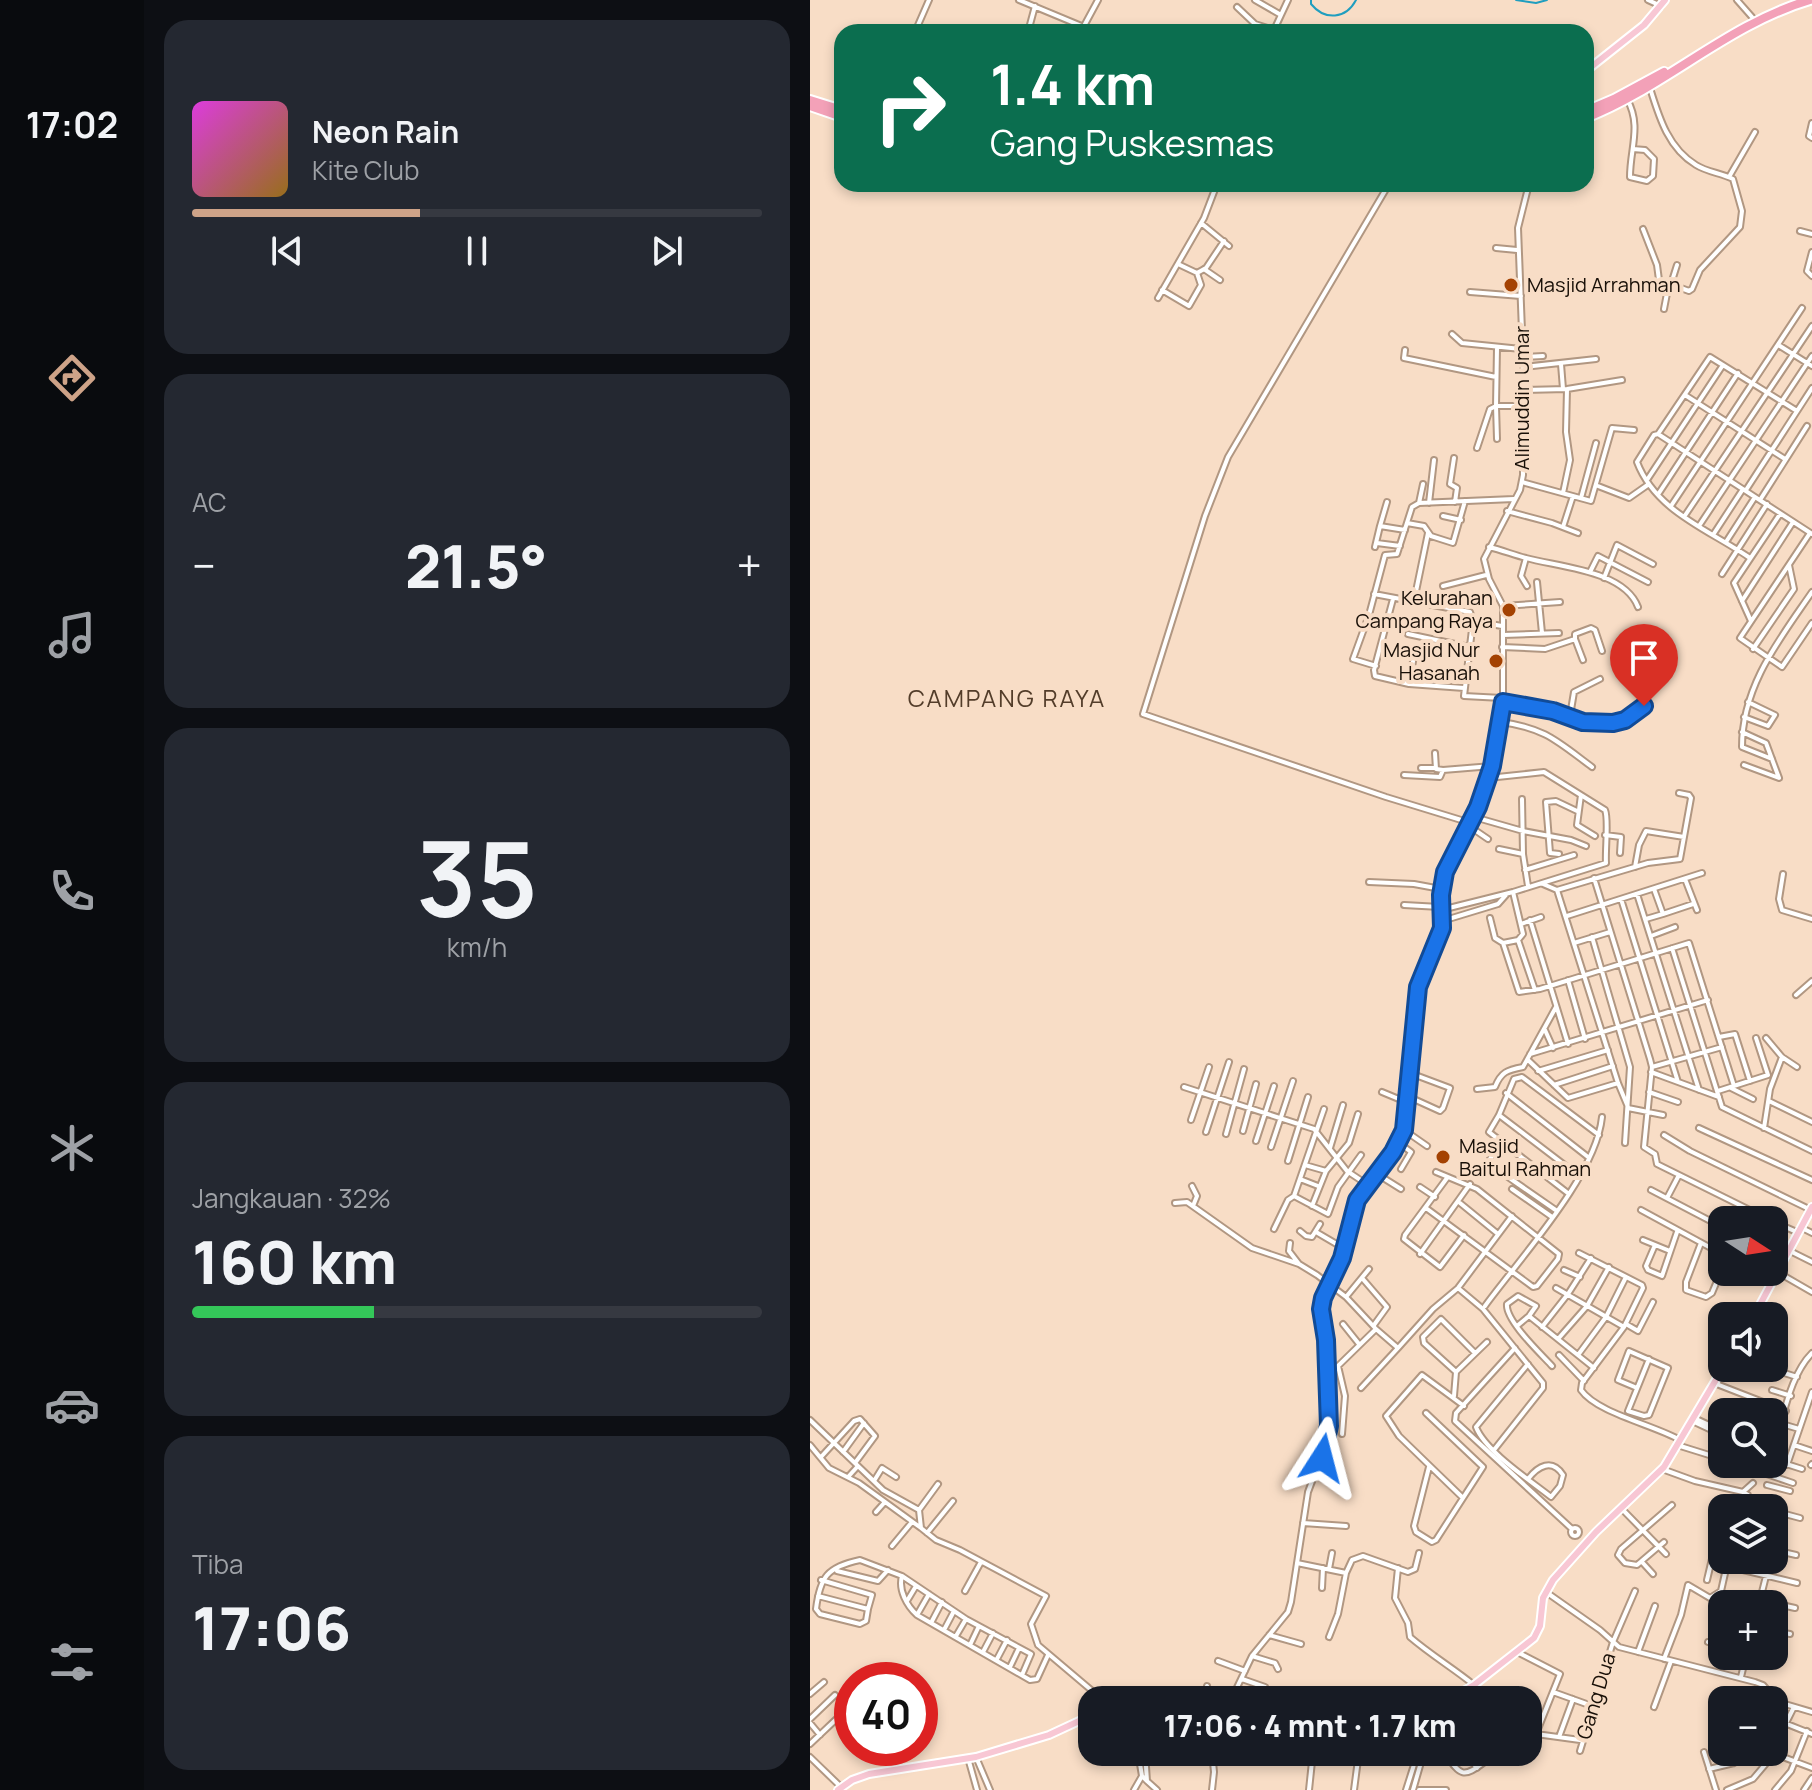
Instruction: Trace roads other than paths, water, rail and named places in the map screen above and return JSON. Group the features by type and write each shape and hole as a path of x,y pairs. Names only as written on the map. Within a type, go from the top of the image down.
{"highway":[{"path":"1594,114 1649,87 1752,17 1792,0"},
{"path":"1594,108 1625,94 1757,20 1810,0"},
{"path":"810,100 834,108"},
{"path":"810,106 834,114"}],"main road":[{"path":"1594,65 1644,25 1663,3"},
{"path":"1788,1255 1811,1212"},
{"path":"1474,1685 1517,1652 1537,1632 1546,1592 1585,1542 1662,1469 1714,1383"},
{"path":"840,1788 869,1774 972,1758 1049,1735 1078,1722"}],"street":[{"path":"918,24 929,0"},
{"path":"1019,0 1078,24"},
{"path":"1084,24 1098,0"},
{"path":"1255,0 1281,15"},
{"path":"1277,24 1288,0"},
{"path":"1648,0 1663,3"},
{"path":"1737,0 1752,17"},
{"path":"1030,24 1035,6"},
{"path":"1237,7 1258,24"},
{"path":"1643,229 1657,265 1659,280 1691,290 1700,270 1740,227 1742,211 1734,182 1729,177 1700,168 1678,149 1662,125 1649,87"},
{"path":"1627,99 1635,119 1630,177 1647,181 1653,176 1654,159 1645,150 1633,149"},
{"path":"1812,123 1809,136 1812,138"},
{"path":"1729,177 1755,132"},
{"path":"1158,298 1201,223 1214,192"},
{"path":"1384,192 1228,457 1205,516 1143,714 1470,825 1488,839"},
{"name":"Alimuddin Umar","path":"1239,1686 1252,1656 1289,1608 1308,1492 1326,1444 1329,1426 1326,1340 1321,1309 1345,1249 1352,1212 1399,1143 1404,1130 1418,987 1439,939 1441,889 1448,866 1474,817 1492,766 1501,722 1503,606 1484,559 1522,482 1525,455 1523,357 1517,250 1520,218 1527,192"},
{"path":"1201,223 1229,246"},
{"path":"1800,231 1812,234"},
{"path":"1197,273 1204,269 1224,241"},
{"path":"1496,248 1517,250"},
{"path":"1812,252 1807,271 1812,276"},
{"path":"1162,290 1189,306 1201,285 1197,273 1178,264"},
{"path":"1664,309 1677,265"},
{"path":"1204,269 1220,280"},
{"path":"1470,292 1521,296"},
{"path":"1671,507 1802,308"},
{"path":"1684,518 1812,326"},
{"path":"1452,334 1462,343 1522,349"},
{"path":"1779,345 1810,364"},
{"path":"1497,348 1497,439"},
{"path":"1405,350 1404,358 1496,377"},
{"path":"1523,357 1543,356"},
{"path":"1699,526 1781,401 1810,364 1812,356"},
{"path":"1750,558 1671,507 1648,482 1638,460 1709,357 1797,411"},
{"path":"1523,367 1596,359"},
{"path":"1561,364 1570,460 1563,493"},
{"path":"1597,485 1626,497 1648,482 1670,443 1724,365"},
{"path":"1659,493 1738,373"},
{"path":"1523,390 1565,389 1622,380"},
{"path":"1713,535 1812,388"},
{"path":"1685,395 1785,459"},
{"path":"1477,448 1490,409 1496,406 1522,406"},
{"path":"1726,542 1807,426"},
{"path":"1522,482 1591,501 1612,428 1634,430"},
{"path":"1658,434 1811,533 1740,638 1783,667 1812,623"},
{"path":"1581,498 1596,443"},
{"path":"1454,458 1450,484 1457,488 1455,502"},
{"path":"1429,503 1434,460"},
{"path":"1419,503 1423,484"},
{"path":"1563,527 1573,496"},
{"path":"1376,666 1353,659 1385,555 1397,554 1412,507 1419,503 1514,499"},
{"path":"1407,523 1424,526 1428,533 1453,543 1465,501"},
{"path":"1387,502 1376,545 1400,546"},
{"path":"1722,574 1767,504"},
{"path":"1507,511 1578,533"},
{"path":"1751,621 1734,583 1780,514"},
{"path":"1443,516 1461,520"},
{"path":"1742,601 1793,522"},
{"path":"1380,526 1405,530"},
{"path":"1414,601 1428,533"},
{"path":"1604,578 1617,545 1653,564"},
{"path":"1489,547 1590,572 1621,587 1637,602 1638,607"},
{"path":"1590,572 1598,556 1648,582"},
{"path":"1526,558 1521,576 1527,586"},
{"path":"1753,649 1794,589 1789,565"},
{"path":"1443,586 1475,580 1488,574"},
{"path":"1537,582 1542,633"},
{"path":"1772,759 1742,747 1744,717 1767,658 1812,592"},
{"path":"1374,594 1470,612 1473,621 1465,698 1502,700 1583,722 1618,723 1644,706"},
{"path":"1393,599 1376,677 1409,684 1464,688"},
{"path":"1503,606 1560,602"},
{"path":"1473,621 1503,626"},
{"path":"1583,660 1575,639 1577,633 1593,629 1602,651"},
{"path":"1503,635 1559,633"},
{"path":"1408,634 1469,647"},
{"path":"1502,647 1545,649 1575,639"},
{"path":"1409,684 1415,650"},
{"path":"1570,716 1574,692 1600,679"},
{"path":"1744,717 1768,726 1775,715 1748,702"},
{"path":"1501,722 1527,726 1549,734 1592,767"},
{"path":"1742,732 1764,742 1779,778 1744,765"},
{"path":"1435,753 1436,768"},
{"path":"1421,768 1443,770 1492,766"},
{"path":"1404,775 1440,777 1443,770"},
{"path":"1404,905 1440,909 1510,893 1605,864 1607,813 1544,772 1488,778"},
{"path":"1541,883 1557,890 1666,859 1680,859 1691,798 1679,793"},
{"path":"1581,795 1577,825 1595,836"},
{"path":"1522,799 1523,854 1528,886"},
{"path":"1559,854 1550,853 1547,801 1556,801 1577,811"},
{"path":"1474,817 1586,846"},
{"path":"1635,867 1639,845 1646,831 1684,837"},
{"path":"1605,835 1621,837 1620,853"},
{"path":"1499,849 1523,854"},
{"path":"1525,870 1574,855"},
{"path":"1567,917 1702,873"},
{"path":"1783,874 1779,899 1782,910 1812,919"},
{"path":"1594,878 1652,1070 1644,1146 1655,1154 1657,1164 1742,1206"},
{"path":"1685,879 1697,910"},
{"path":"1369,882 1401,882 1441,889"},
{"path":"1654,889 1663,914"},
{"path":"1557,890 1628,1107"},
{"path":"1442,921 1498,904 1510,893"},
{"path":"1503,943 1523,936 1510,893"},
{"path":"1637,894 1699,1090"},
{"path":"1621,899 1678,1082"},
{"path":"1646,919 1693,904"},
{"path":"1520,924 1541,917"},
{"path":"1490,918 1495,938 1503,943 1517,992 1552,986 1690,943 1733,1087 1753,1099"},
{"path":"1530,920 1568,1044"},
{"path":"1651,936 1675,927"},
{"path":"1574,943 1610,932"},
{"path":"1592,937 1630,1067 1625,1143"},
{"path":"1518,940 1535,990"},
{"path":"1672,948 1724,1109 1812,1151"},
{"path":"1568,980 1585,1039"},
{"path":"1796,995 1812,981"},
{"path":"1529,1057 1708,1000"},
{"path":"1477,1089 1495,1087 1506,1070 1523,1067 1557,1006"},
{"path":"1545,1030 1553,1048"},
{"path":"1719,1037 1735,1034 1750,1081"},
{"path":"1652,1070 1699,1090 1719,1094 1768,1075 1756,1038"},
{"path":"1766,1038 1782,1057 1797,1067"},
{"path":"1652,1070 1722,1047"},
{"path":"1538,1071 1608,1050"},
{"path":"1529,1057 1538,1071 1571,1098 1618,1083"},
{"path":"1764,1128 1770,1089 1782,1057"},
{"path":"1206,1132 1229,1062"},
{"path":"1554,1085 1613,1066"},
{"path":"1191,1120 1209,1067"},
{"path":"1226,1134 1244,1069"},
{"path":"1382,1092 1442,1110 1449,1087 1409,1073"},
{"path":"1569,1194 1489,1132 1506,1093 1514,1079 1522,1077 1599,1135"},
{"path":"1271,1147 1293,1081"},
{"path":"1243,1131 1256,1084"},
{"path":"1256,1141 1274,1086"},
{"path":"1184,1087 1282,1117 1316,1131 1347,1171 1368,1185"},
{"path":"1649,1092 1678,1102"},
{"path":"1506,1093 1588,1157"},
{"path":"1288,1161 1308,1097"},
{"path":"1769,1101 1812,1122"},
{"path":"1330,1149 1343,1105"},
{"path":"1628,1107 1663,1115"},
{"path":"1274,1229 1288,1200 1294,1196 1324,1109"},
{"path":"1312,1206 1326,1171 1349,1143 1358,1114"},
{"path":"1499,1115 1579,1176"},
{"path":"1485,1306 1569,1194 1599,1135 1602,1117"},
{"path":"1699,1128 1812,1180"},
{"path":"1404,1130 1427,1146"},
{"path":"1664,1135 1811,1212"},
{"path":"1399,1143 1411,1152 1401,1169"},
{"path":"1488,1162 1501,1143"},
{"path":"1294,1196 1328,1214 1338,1187 1361,1155"},
{"path":"1305,1165 1326,1171"},
{"path":"1426,1208 1533,1287 1537,1286 1559,1256 1470,1184 1436,1172"},
{"path":"1377,1174 1401,1189"},
{"path":"1667,1198 1679,1175"},
{"path":"1508,1177 1557,1211"},
{"path":"1447,1178 1404,1237 1420,1254 1440,1267 1464,1235"},
{"path":"1300,1179 1318,1186"},
{"path":"1420,1254 1470,1184"},
{"path":"1192,1186 1197,1198 1193,1207"},
{"path":"1420,1187 1435,1197"},
{"path":"1512,1189 1552,1217"},
{"path":"1651,1190 1708,1220"},
{"path":"1175,1203 1184,1201 1252,1248 1299,1264 1346,1297 1398,1348"},
{"path":"1459,1202 1498,1234"},
{"path":"1641,1210 1708,1247"},
{"path":"1361,1388 1433,1309 1458,1288 1512,1216"},
{"path":"1300,1231 1311,1237 1320,1224"},
{"path":"1788,1226 1812,1233"},
{"path":"1316,1232 1345,1249"},
{"path":"1655,1245 1646,1266 1662,1276 1677,1232"},
{"path":"1643,1240 1671,1251"},
{"path":"1290,1243 1289,1251 1299,1264"},
{"path":"1701,1243 1686,1282 1686,1290 1706,1297 1714,1286"},
{"path":"1790,1251 1812,1262"},
{"path":"1579,1253 1643,1288 1625,1326 1584,1381 1581,1390 1589,1399 1708,1454"},
{"path":"1542,1327 1591,1258"},
{"path":"1558,1339 1587,1306 1609,1267"},
{"path":"1346,1297 1369,1269"},
{"path":"1564,1270 1580,1277"},
{"path":"1578,1355 1606,1317 1626,1277"},
{"path":"1342,1434 1345,1391 1338,1366 1375,1327 1387,1307 1362,1278"},
{"path":"1788,1281 1812,1292"},
{"path":"1458,1288 1483,1309 1542,1379 1543,1388 1494,1450"},
{"path":"1556,1288 1606,1317 1638,1331 1653,1302"},
{"path":"1517,1326 1536,1306 1521,1297 1513,1297 1506,1310 1517,1326 1552,1366"},
{"path":"1529,1316 1594,1368"},
{"path":"1456,1372 1424,1343 1425,1334 1441,1319 1475,1353"},
{"path":"1343,1324 1359,1344"},
{"path":"1454,1396 1456,1372 1487,1342"},
{"path":"1515,1348 1455,1415 1455,1421 1572,1529 1578,1529 1578,1536 1585,1542"},
{"path":"1627,1414 1649,1415 1668,1370 1667,1366 1629,1351 1617,1378 1637,1388"},
{"path":"1788,1405 1797,1377 1812,1353"},
{"path":"1559,1355 1584,1381"},
{"path":"1627,1414 1649,1359"},
{"path":"1805,1360 1812,1362"},
{"path":"1528,1364 1476,1427 1494,1450 1528,1479 1553,1497 1563,1475 1557,1467 1550,1465 1536,1469 1528,1479"},
{"path":"1788,1374 1797,1377"},
{"path":"1463,1498 1399,1436 1386,1416 1422,1375 1464,1406"},
{"path":"1714,1383 1750,1398"},
{"path":"1772,1390 1791,1396"},
{"path":"1788,1462 1812,1392"},
{"path":"1426,1413 1483,1467 1435,1541 1416,1532 1414,1523 1429,1467"},
{"path":"821,1457 854,1421 860,1419 875,1436 848,1477"},
{"path":"810,1420 883,1490 919,1510"},
{"path":"1693,1420 1708,1427"},
{"path":"843,1452 864,1423"},
{"path":"1788,1427 1799,1429"},
{"path":"810,1445 829,1468 899,1510 936,1540 1046,1596 1030,1627 1038,1645 1086,1686"},
{"path":"1794,1445 1812,1451"},
{"path":"1788,1465 1802,1469"},
{"path":"874,1481 882,1468 896,1477"},
{"path":"1662,1469 1746,1494"},
{"path":"1775,1487 1778,1478 1793,1483"},
{"path":"1743,1492 1753,1483"},
{"path":"921,1528 919,1510 938,1484"},
{"path":"1767,1485 1790,1491"},
{"path":"927,1533 953,1501"},
{"path":"876,1512 885,1502"},
{"path":"1664,1542 1642,1562 1631,1565 1618,1555 1672,1505"},
{"path":"1621,1508 1666,1554"},
{"path":"1788,1515 1800,1518"},
{"path":"892,1546 912,1522"},
{"path":"1303,1523 1346,1526"},
{"path":"1322,1588 1332,1553"},
{"path":"1329,1637 1352,1560 1359,1556 1412,1571 1419,1553"},
{"path":"1788,1553 1796,1555"},
{"path":"821,1580 872,1595 866,1621 860,1624 820,1614 816,1609 821,1580 860,1560 902,1576 966,1619 1031,1656 1022,1675"},
{"path":"965,1591 981,1562"},
{"path":"1642,1562 1653,1574"},
{"path":"1297,1563 1346,1573"},
{"path":"1398,1568 1395,1598 1408,1623 1410,1637 1474,1685"},
{"path":"834,1571 878,1581 888,1570"},
{"path":"1707,1580 1708,1574"},
{"path":"1664,1659 1681,1615 1688,1585 1710,1598 1721,1591 1725,1574"},
{"path":"1761,1574 1797,1583"},
{"path":"1763,1590 1766,1575"},
{"path":"902,1576 901,1588 917,1615 1022,1675 1037,1679 1048,1655"},
{"path":"907,1601 916,1585"},
{"name":"Gang Dua","path":"1580,1751 1613,1642 1635,1591"},
{"path":"1546,1592 1619,1647 1763,1685 1778,1702 1812,1712"},
{"path":"917,1615 929,1594"},
{"path":"818,1596 868,1609"},
{"path":"931,1623 942,1602"},
{"path":"1638,1652 1655,1606"},
{"path":"1788,1607 1795,1608"},
{"path":"944,1630 954,1611"},
{"path":"956,1636 966,1619"},
{"path":"970,1645 979,1626"},
{"path":"983,1652 993,1633"},
{"path":"1269,1635 1301,1644"},
{"path":"996,1660 1007,1640"},
{"path":"1010,1668 1019,1648"},
{"path":"1517,1652 1560,1674 1536,1734 1580,1740 1593,1706 1553,1692"},
{"path":"1252,1656 1276,1664 1278,1669"},
{"path":"1218,1661 1245,1671"},
{"path":"1654,1707 1671,1661"},
{"path":"1740,1678 1742,1670"},
{"path":"1242,1679 1262,1686"},
{"path":"810,1694 824,1682"},
{"path":"820,1735 810,1721 834,1696"},
{"path":"1559,1737 1573,1699"},
{"path":"1788,1722 1794,1707"},
{"path":"810,1744 834,1722"},
{"path":"1775,1790 1795,1764 1810,1733 1788,1724"},
{"path":"1704,1752 1716,1790"},
{"path":"810,1757 840,1788"},
{"path":"972,1758 977,1790"},
{"path":"972,1758 990,1790"},
{"path":"1788,1760 1812,1768"},
{"path":"1140,1766 1142,1776 1153,1789"},
{"path":"1146,1766 1147,1781"},
{"path":"1212,1790 1213,1766"},
{"path":"1309,1790 1312,1766"},
{"path":"1354,1790 1357,1766"},
{"path":"1406,1790 1416,1766"},
{"path":"1413,1790 1418,1766"},
{"path":"1455,1766 1460,1773 1471,1772 1480,1766"},
{"path":"1709,1769 1722,1766"},
{"path":"1727,1790 1753,1779 1763,1766"},
{"path":"1134,1790 1142,1776"},
{"path":"1804,1790 1812,1778"},
{"path":"1419,1790 1446,1790"}],"waterway":[{"path":"1311,0 1317,9 1335,16 1347,11 1356,0"},
{"path":"1516,0 1536,3 1547,0"}],"place":[{"name":"Masjid Arrahman","path":"1511,285"},
{"name":"Kelurahan Campang Raya","path":"1509,610"},
{"name":"Masjid Nur Hasanah","path":"1496,661"},
{"name":"Masjid Baitul Rahman","path":"1443,1157"}],"district":[{"name":"CAMPANG RAYA","path":"1007,699"}]}
